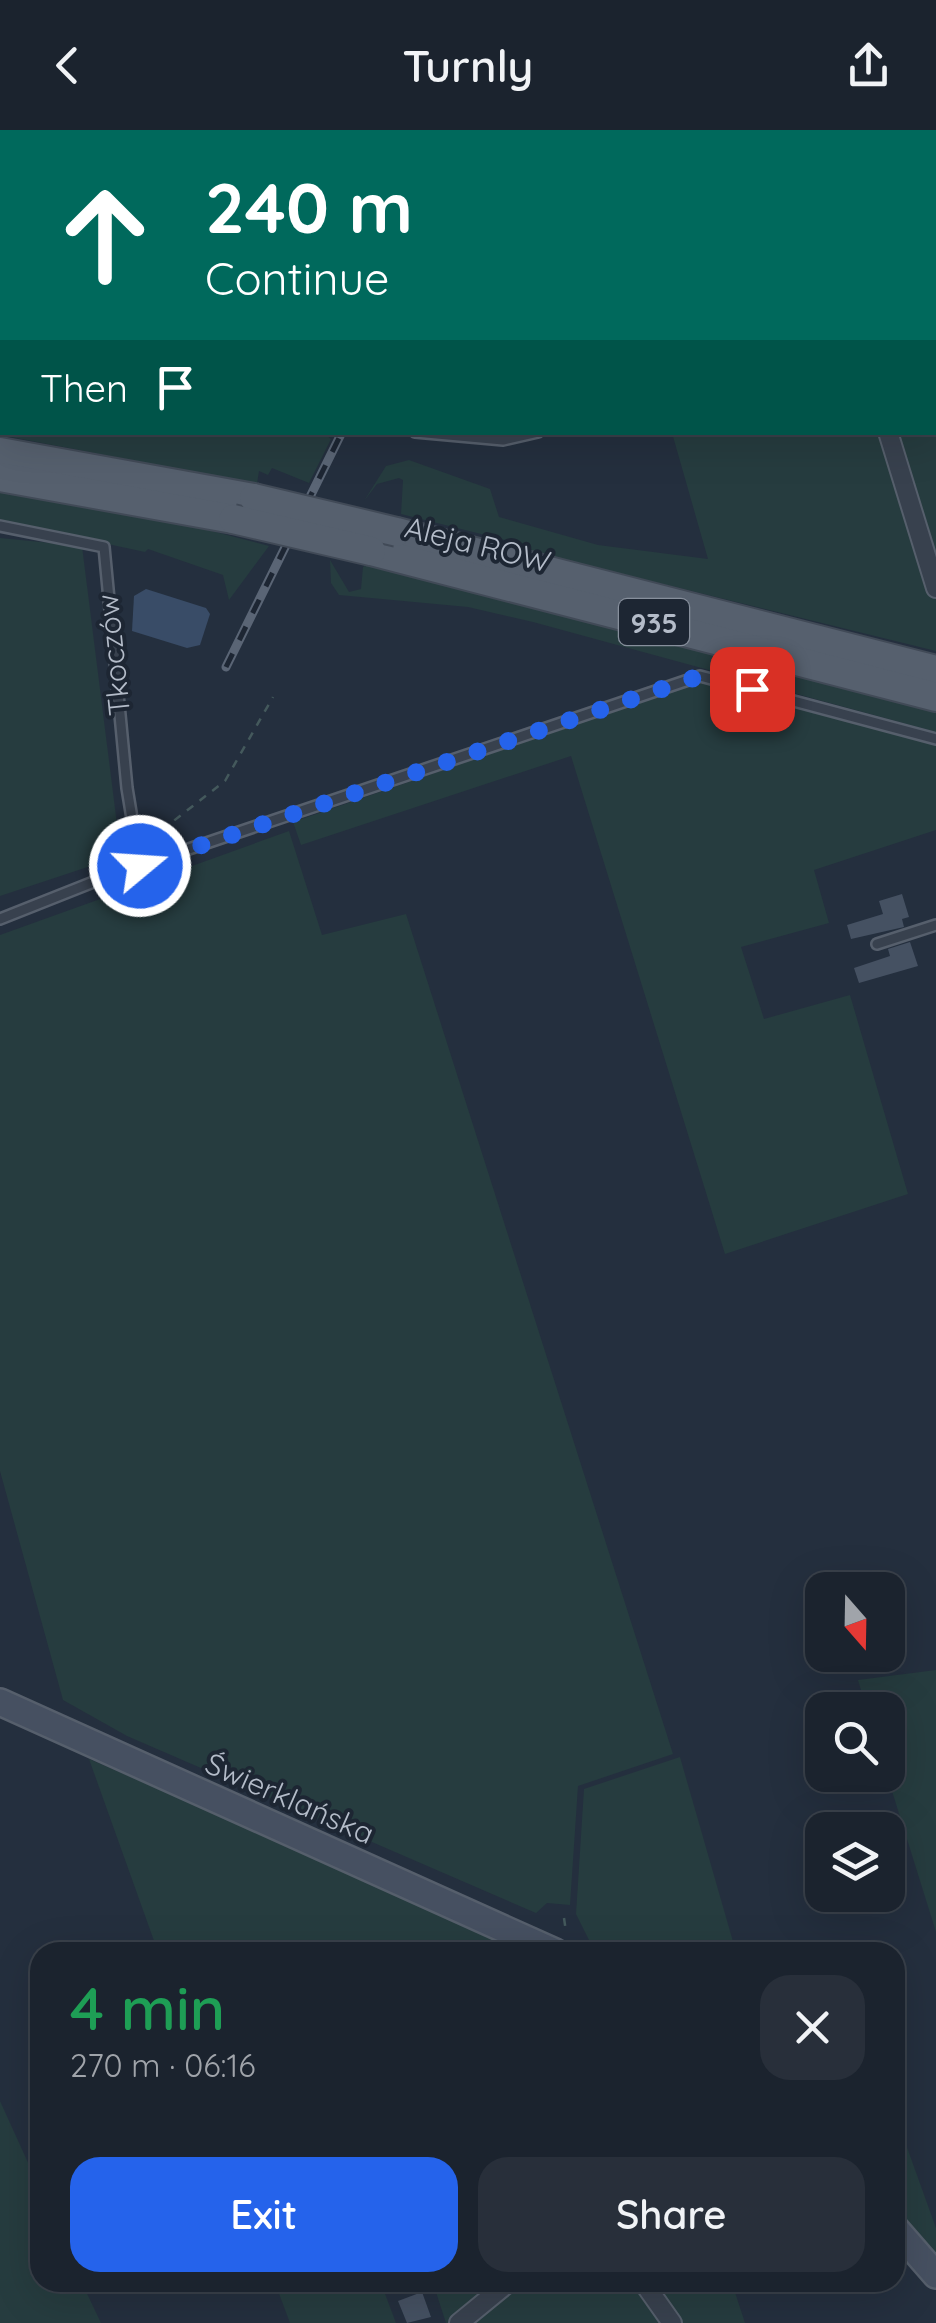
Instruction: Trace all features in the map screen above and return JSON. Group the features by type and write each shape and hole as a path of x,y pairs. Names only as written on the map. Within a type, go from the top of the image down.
{"main road":[{"name":"Aleja ROW","path":"0,452 254,498 936,670"},
{"name":"Aleja ROW","path":"0,477 232,519 371,551 936,697"}],"street":[{"path":"889,435 936,588"},
{"name":"Świerklańska","path":"0,1702 520,1942"},
{"path":"905,2239 936,2275"},
{"path":"460,2323 497,2292"},
{"path":"651,2292 672,2323"}],"lane":[{"path":"447,435 503,440 525,435"},
{"name":"Tkoczów","path":"0,526 104,547 140,866"},
{"path":"0,919 140,866 700,676 936,738"},
{"path":"877,944 936,925"}],"path":[{"path":"135,847 218,789 273,696"}],"green space":[{"path":"0,435 326,435 331,439 309,483 272,468 268,475 259,471 257,484"},
{"path":"673,435 936,435 936,651 516,548 517,543 401,514 403,480 399,478 377,484 364,501 386,466 409,460 490,489 499,517 598,545 708,559"},
{"path":"0,491 185,524 269,546 229,600 223,575 148,549 145,552 0,521"},
{"path":"0,538 82,546 121,856 0,896"},
{"path":"330,560 349,592 361,589 363,567 368,564 936,708 936,732 468,607 339,595 331,583"},
{"path":"701,681 936,743 936,830 814,870 829,923 741,947 764,1019 850,995 908,1194 725,1254 571,756 301,845 293,822"},
{"path":"289,831 322,935 406,914 673,1754 578,1786 570,1905 547,1903 536,1913 127,1736 63,1700 0,1471 0,935"},
{"path":"936,1670 936,1932 905,1833 905,1812 899,1812 892,1792 905,1792 905,1692 862,1692 858,1680"},
{"path":"680,1757 733,1942 590,1942 576,1914 584,1789"},
{"path":"89,1759 415,1898 498,1942 154,1942"},
{"path":"0,2101 30,2167 30,2292 86,2292 101,2323 0,2323"},
{"path":"905,2142 936,2228 936,2254 905,2220"},
{"path":"278,2292 384,2292 396,2323 290,2323"},
{"path":"436,2292 735,2292 745,2323 446,2323"}],"water":[{"path":"146,589 206,608 210,614 200,645 187,648 132,631 134,596"}],"building":[{"path":"902,894 909,917 902,919 904,927 851,939 847,925 883,914 879,901"},
{"path":"910,942 918,966 859,983 854,968 890,956 888,949"},
{"path":"422,2292 431,2317 407,2323 398,2301"}],"railway":[{"path":"226,667 341,435"}],"route":[{"path":"140,866 457,762 700,676 752,689"}]}
